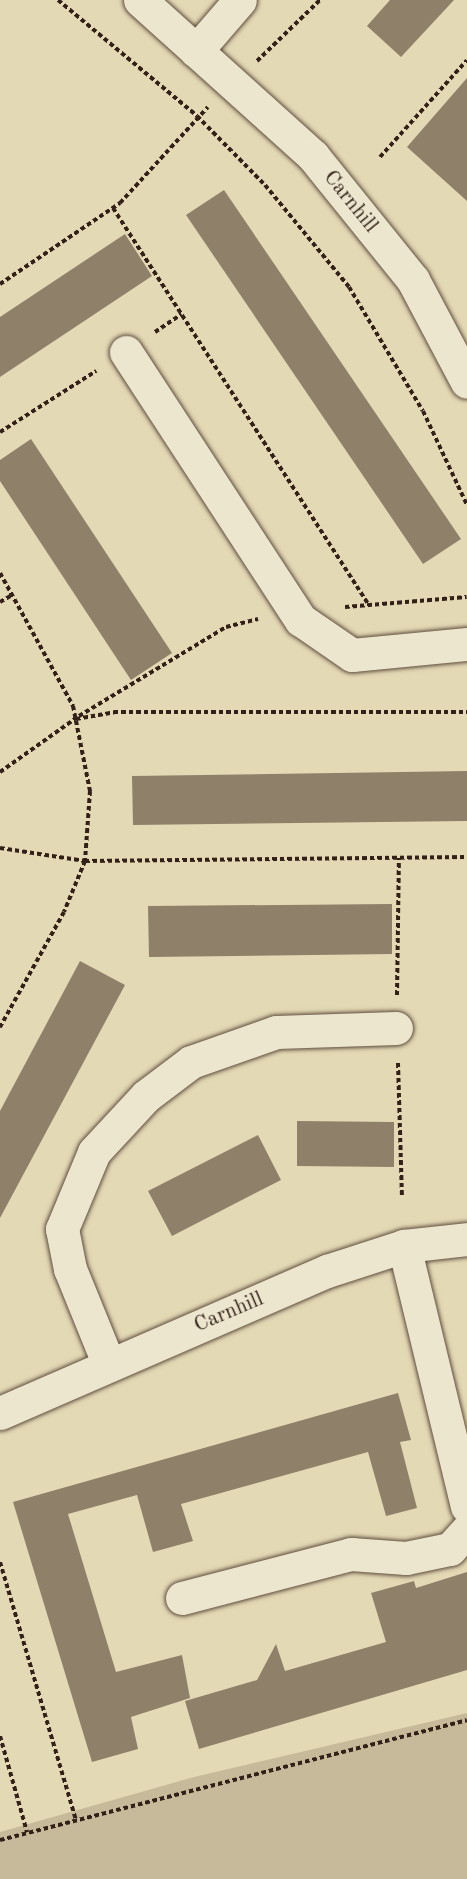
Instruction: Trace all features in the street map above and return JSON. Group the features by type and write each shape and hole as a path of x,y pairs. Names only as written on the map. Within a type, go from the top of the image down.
{"street":[{"name":"Carnhill","path":"140,0 313,156 413,280 467,382"},
{"path":"196,51 240,0"},
{"path":"126,352 295,611 352,655 467,644"},
{"path":"109,1365 70,1269 62,1229 94,1152 146,1096 191,1062 276,1032 396,1028"},
{"name":"Carnhill","path":"0,1413 327,1271 404,1246 467,1239"},
{"path":"404,1246 467,1507"},
{"path":"182,1598 351,1554 406,1558 450,1549 467,1530"}],"path":[{"path":"58,0 197,116 265,185 349,287 423,411 467,505"},
{"path":"234,83 320,0"},
{"path":"380,157 467,60"},
{"path":"0,284 113,208 197,116"},
{"path":"113,208 369,605"},
{"path":"0,432 182,314"},
{"path":"0,573 75,719 90,791 85,861 64,912 0,1027"},
{"path":"0,602 12,594"},
{"path":"0,772 75,719 226,627 295,611 467,597"},
{"path":"75,719 114,712 467,712"},
{"path":"0,848 85,861 467,857"},
{"path":"0,1562 76,1820"},
{"path":"0,1840 467,1720"},
{"path":"0,1736 27,1832"}],"shaded area":[{"path":"467,1713 467,1879 0,1879 0,1832 194,1777"}],"building":[{"path":"390,0 454,0 401,57 367,26"},
{"path":"467,78 467,201 407,147"},
{"path":"224,190 461,539 423,564 186,215"},
{"path":"125,234 152,276 0,377 0,317"},
{"path":"31,439 172,653 131,680 0,481 0,460"},
{"path":"467,771 467,821 133,825 132,776"},
{"path":"392,904 392,954 149,957 148,906"},
{"path":"80,961 125,985 0,1218 0,1111"},
{"path":"297,1121 394,1122 394,1167 297,1166"},
{"path":"258,1135 281,1180 172,1236 148,1191"},
{"path":"398,1393 411,1440 400,1442 417,1508 386,1516 368,1452 181,1504 193,1541 153,1552 137,1495 68,1514 116,1672 182,1655 190,1698 131,1717 138,1749 92,1762 13,1502"},
{"path":"467,1572 467,1670 199,1749 185,1701 257,1680 276,1644 285,1671 386,1642 371,1593 414,1581 416,1588"}]}
